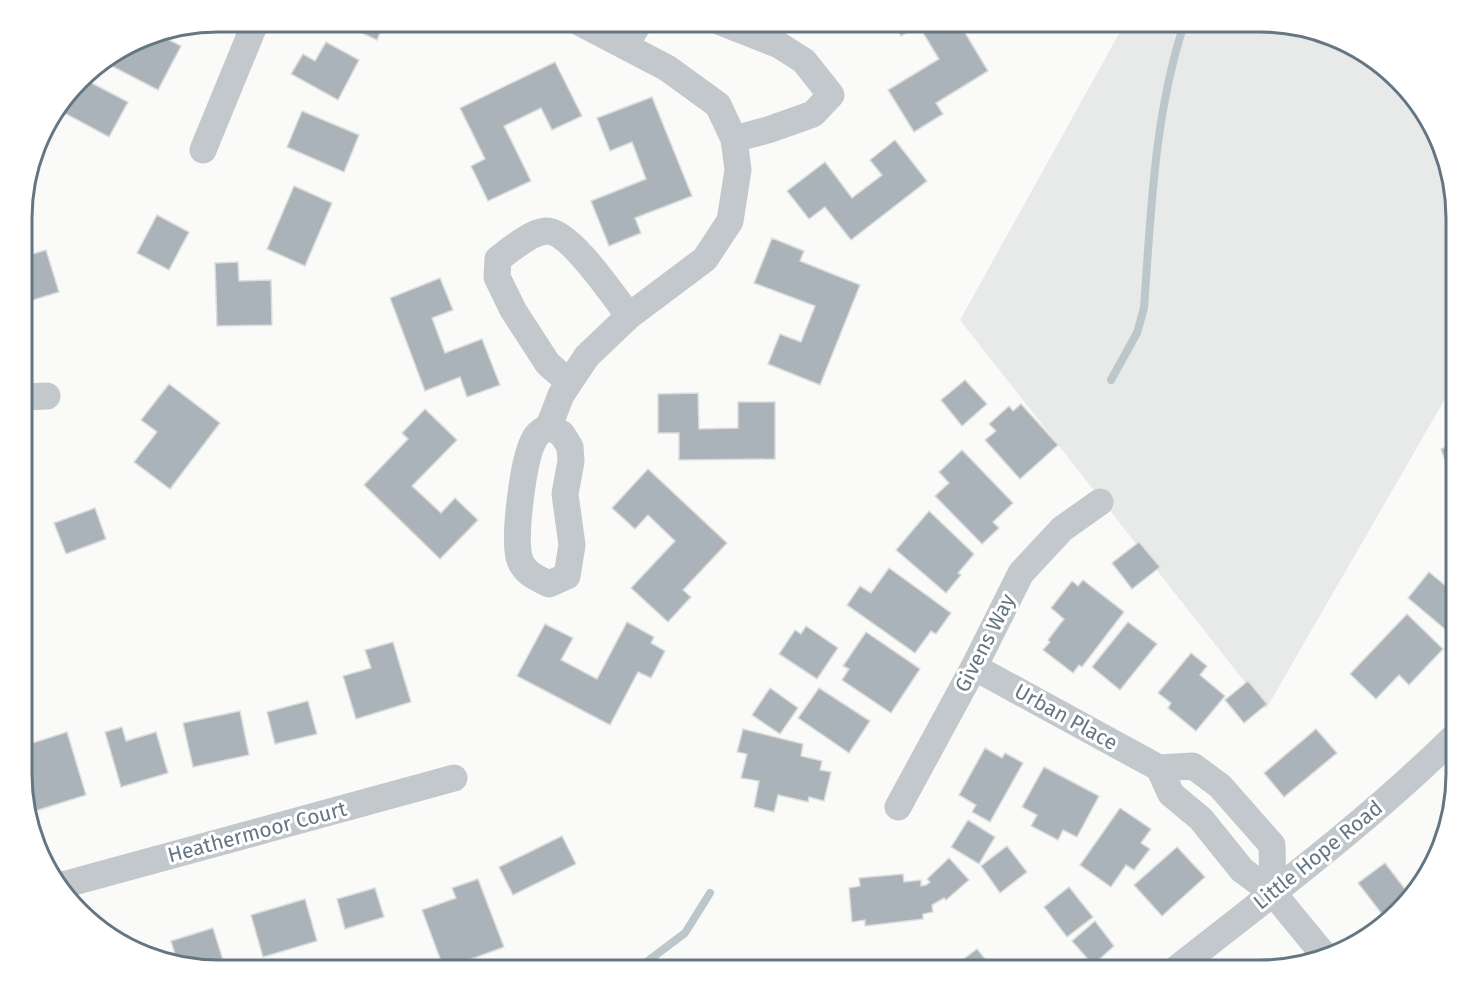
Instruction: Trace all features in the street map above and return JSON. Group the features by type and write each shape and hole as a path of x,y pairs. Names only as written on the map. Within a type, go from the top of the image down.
{"street":[{"path":"203,150 251,32"},
{"path":"549,426 562,435 570,447 572,461 565,494 572,545 567,576 549,584 528,573 519,558 518,512 526,467 535,437 549,426 561,395 587,356 629,316 705,259 730,221 738,170 734,138 718,105 667,68 600,32"},
{"path":"625,45 633,32"},
{"path":"734,138 768,130 813,114 831,96 804,61 779,45 746,32"},
{"path":"569,382 548,364 513,310 497,277 498,259 527,238 546,231 561,236 579,252 629,316"},
{"name":"Givens Way","path":"898,807 974,667 1021,573 1062,529 1100,502"},
{"name":"Urban Place","path":"974,667 1159,768"},
{"name":"Little Hope Road","path":"1189,959 1334,844 1445,746"},
{"path":"1273,893 1272,845 1220,786 1193,766 1159,768 1171,794 1201,819 1242,870 1273,893 1320,950"},
{"name":"Heathermoor Court","path":"68,884 454,778"}],"shaded area":[{"path":"1120,32 1284,33 1320,41 1363,63 1399,95 1421,124 1436,157 1445,205 1445,399 1266,709 960,320"}],"building":[{"path":"360,32 380,32 377,40"},
{"path":"923,32 965,32 988,71 936,103 943,114 914,132 888,90 939,59"},
{"path":"167,39 181,46 158,90 111,65 124,56"},
{"path":"326,42 359,60 338,100 291,74 303,54 315,61"},
{"path":"555,62 582,116 552,130 541,108 504,126 531,181 488,201 471,166 485,159 460,108"},
{"path":"90,82 128,102 109,137 64,113"},
{"path":"652,97 692,196 635,218 641,233 609,246 591,201 646,179 632,142 610,151 597,118"},
{"path":"302,111 359,135 344,172 287,147"},
{"path":"895,140 927,181 851,240 825,207 809,219 787,191 825,162 852,198 882,175 870,160"},
{"path":"294,186 332,203 305,266 267,249"},
{"path":"157,215 189,232 169,270 137,253"},
{"path":"772,238 804,251 800,261 860,285 820,385 768,364 780,334 801,342 815,306 754,283"},
{"path":"46,250 59,292 32,300 32,254"},
{"path":"238,262 239,281 271,280 272,325 217,326 215,263"},
{"path":"440,278 453,310 432,318 445,353 482,339 500,385 467,397 460,377 425,391 390,298"},
{"path":"965,380 987,404 962,426 941,400"},
{"path":"169,384 220,423 170,489 134,462 157,432 141,420"},
{"path":"698,393 699,429 738,428 738,402 775,402 775,459 679,460 679,433 658,433 658,394"},
{"path":"1021,404 1058,445 1020,479 985,440 996,431 989,424 1009,406 1013,411"},
{"path":"425,409 457,440 412,486 441,513 455,498 478,520 440,559 364,485 408,439 402,433"},
{"path":"1445,447 1445,460 1441,449"},
{"path":"962,450 1013,503 993,522 999,528 982,544 935,496 949,483 939,472"},
{"path":"648,469 727,543 683,590 691,597 668,622 631,588 675,541 648,515 635,529 612,508"},
{"path":"95,508 106,539 66,554 54,523"},
{"path":"929,511 974,554 958,573 961,575 946,593 896,550"},
{"path":"1139,542 1160,567 1132,589 1112,563"},
{"path":"889,568 951,613 936,634 931,631 915,653 847,605 860,586 871,593"},
{"path":"1429,572 1445,585 1445,629 1408,598"},
{"path":"1083,580 1124,612 1082,667 1079,665 1073,673 1043,650 1064,619 1051,608 1072,581 1078,586"},
{"path":"1407,614 1443,649 1409,685 1399,675 1376,699 1350,674"},
{"path":"627,622 654,637 651,643 665,651 651,678 638,672 610,725 517,676 545,624 573,638 561,660 597,679"},
{"path":"1128,622 1157,644 1120,690 1092,667"},
{"path":"806,626 838,648 817,679 779,654 795,630 801,634"},
{"path":"866,632 920,669 891,713 842,680 849,669 843,666"},
{"path":"393,642 411,702 356,719 343,676 371,668 365,650"},
{"path":"1191,653 1207,666 1200,675 1225,696 1196,731 1168,708 1171,703 1158,693"},
{"path":"1248,681 1267,704 1244,723 1225,700"},
{"path":"770,688 798,708 780,734 752,715"},
{"path":"819,688 870,721 849,753 798,718"},
{"path":"308,701 317,734 275,744 267,712"},
{"path":"240,711 249,755 193,767 183,723"},
{"path":"122,727 126,741 156,732 168,773 121,787 105,732"},
{"path":"743,729 803,744 801,756 822,761 820,770 831,772 824,801 809,797 808,802 778,795 774,812 754,807 759,781 741,778 747,754 737,752"},
{"path":"1316,729 1337,753 1284,797 1264,773"},
{"path":"67,732 86,795 35,811 32,743"},
{"path":"985,748 1002,758 1005,753 1023,763 990,822 972,812 976,805 959,795"},
{"path":"1044,767 1099,796 1077,837 1063,830 1058,840 1031,826 1037,815 1022,807"},
{"path":"1120,808 1151,829 1141,843 1150,849 1134,870 1126,865 1111,887 1080,865"},
{"path":"968,820 995,837 979,864 951,847"},
{"path":"562,836 576,864 513,895 499,867"},
{"path":"1007,846 1027,872 1000,893 981,866"},
{"path":"1177,847 1205,877 1162,916 1134,885"},
{"path":"949,858 969,880 946,900 944,898 932,905 933,912 923,914 923,919 865,926 865,920 852,922 849,888 860,886 859,878 903,874 904,882 921,880 921,886 926,885 930,882 927,879"},
{"path":"1385,863 1405,889 1381,913 1358,883"},
{"path":"478,879 504,947 469,960 441,960 422,910 456,898 452,888"},
{"path":"1069,887 1093,917 1067,937 1044,907"},
{"path":"375,888 384,917 345,929 337,899"},
{"path":"305,899 317,941 263,957 251,915"},
{"path":"1095,921 1114,946 1099,959 1088,959 1072,941"},
{"path":"213,928 223,960 175,955 171,941"},
{"path":"977,949 985,959 963,959"}],"waterway":[{"path":"1111,380 1137,333 1144,308 1160,127 1166,92 1182,32"},
{"path":"650,960 685,933 710,893"}]}
